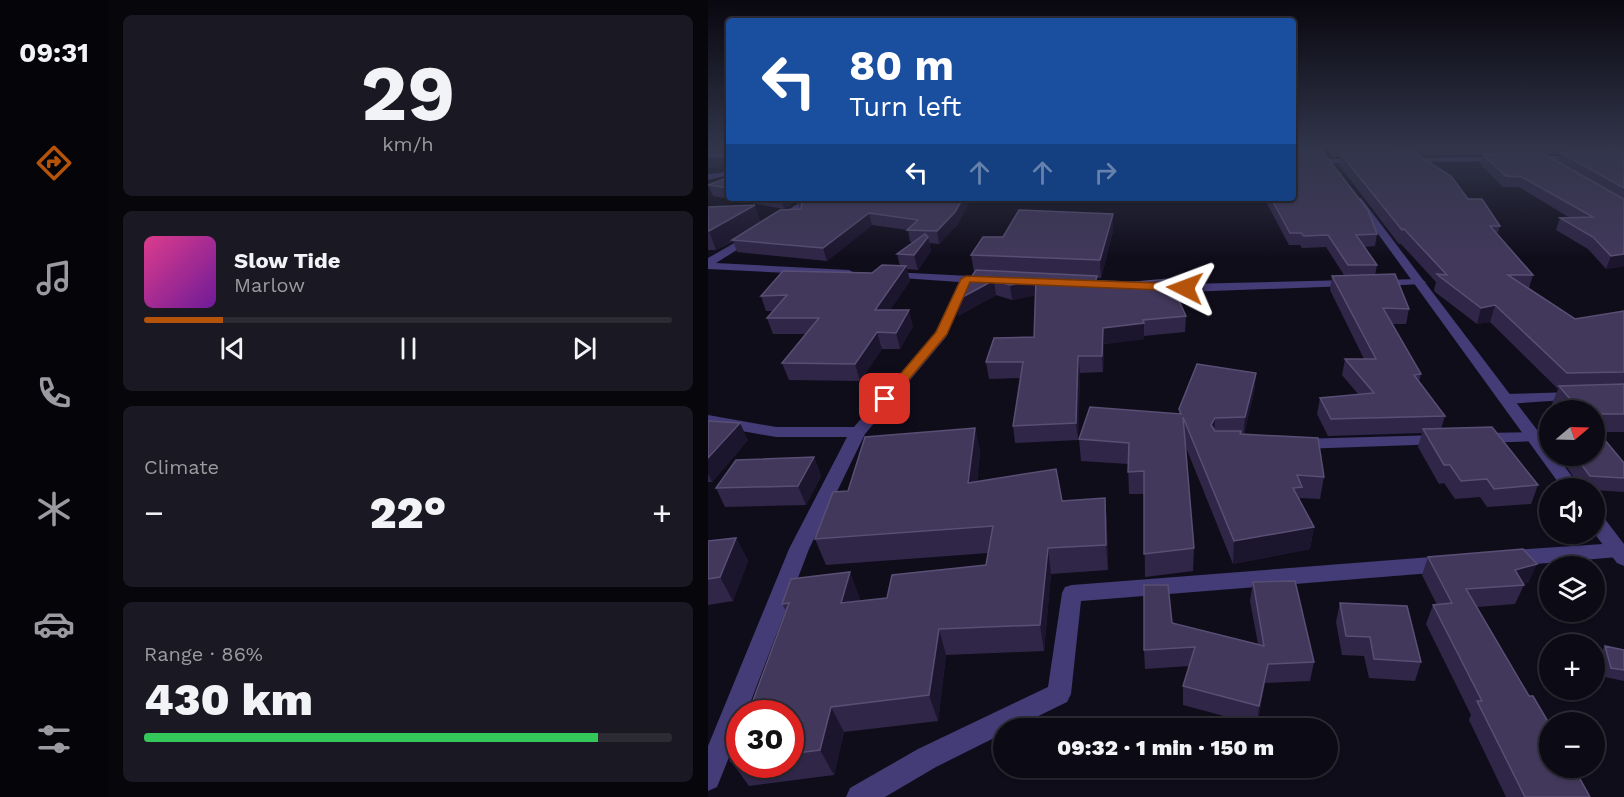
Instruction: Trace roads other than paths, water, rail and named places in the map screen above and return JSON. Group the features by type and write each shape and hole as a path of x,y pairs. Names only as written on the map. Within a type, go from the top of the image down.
{"street":[{"path":"1350,189 1564,478"},
{"path":"767,227 808,201"},
{"path":"708,264 757,233"},
{"path":"708,264 861,273"},
{"path":"884,275 1001,280"},
{"path":"708,778 799,549 858,432 941,334 966,279"},
{"path":"1060,282 1185,288 1420,282"},
{"path":"1506,399 1588,396"},
{"path":"708,420 776,432 858,432"},
{"path":"1278,444 1534,437"},
{"path":"1605,533 1621,554"},
{"path":"1487,560 1621,554"},
{"path":"859,797 927,758 1059,694 1072,593 1464,562"}]}
